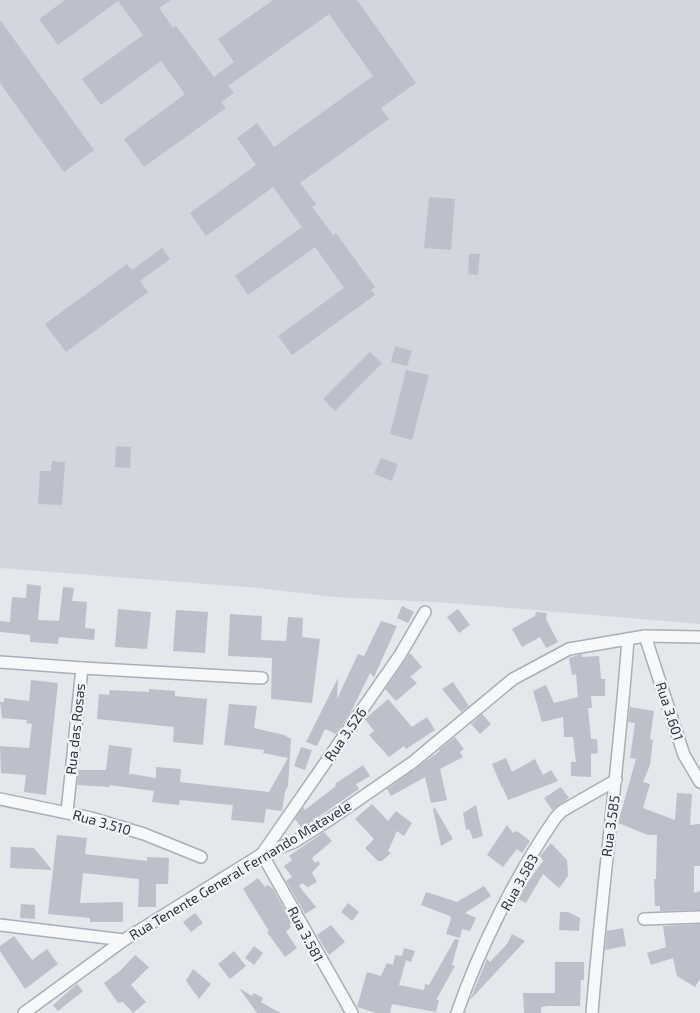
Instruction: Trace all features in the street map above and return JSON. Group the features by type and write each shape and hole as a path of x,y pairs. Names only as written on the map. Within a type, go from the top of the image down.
{"street":[{"name":"Rua 3.526","path":"262,854 400,655 425,612"},
{"name":"Rua Tenente General Fernando Matavele","path":"24,1013 124,940 262,854 294,842 413,762 513,679 569,649 645,636 700,636"},
{"name":"Rua 3.601","path":"645,636 684,755 700,782"},
{"name":"Rua 3.585","path":"592,1013 604,874 616,780 628,639"},
{"name":"Rua das Rosas","path":"0,662 82,668 67,812"},
{"path":"82,668 262,678"},
{"name":"Rua 3.583","path":"457,1013 466,987 512,892 556,817 562,811 616,780"},
{"name":"Rua 3.510","path":"0,799 67,812 144,834 201,857"},
{"name":"Rua 3.581","path":"262,854 352,1013"},
{"path":"644,919 700,917"},
{"path":"1,926 124,940"}],"shaded area":[{"path":"0,0 700,0 700,624 452,603 334,597 259,588 0,568"}],"building":[{"path":"65,0 171,0 159,8 173,28 176,26 214,77 234,62 218,39 273,0 357,0 416,83 381,108 389,119 300,183 316,204 312,207 333,235 336,233 375,287 371,290 375,295 292,355 278,336 344,288 315,247 248,295 235,276 302,227 273,187 206,236 190,213 256,165 237,138 257,123 274,147 373,76 329,14 228,86 234,93 221,102 226,108 144,167 124,139 185,94 161,61 101,105 82,79 143,35 118,1 58,45 39,19"},
{"path":"0,20 94,150 64,172 0,83"},
{"path":"429,197 455,199 451,250 424,248"},
{"path":"162,248 170,259 140,281 148,292 66,352 45,324 127,264 132,270"},
{"path":"469,254 480,254 478,275 468,274"},
{"path":"395,346 412,351 407,366 391,362"},
{"path":"370,352 382,363 335,411 323,399"},
{"path":"406,370 429,375 412,440 390,434"},
{"path":"116,446 131,447 130,468 115,467"},
{"path":"381,458 398,464 392,481 374,474"},
{"path":"52,461 65,462 62,505 38,504 40,471 51,471"},
{"path":"27,584 41,586 38,620 59,621 63,587 74,588 72,601 87,602 85,628 95,629 94,640 59,637 58,644 30,642 30,635 0,632 0,621 10,622 12,597 26,598"},
{"path":"402,606 414,612 408,623 397,618"},
{"path":"118,609 151,612 147,649 115,647"},
{"path":"458,609 470,625 459,633 447,617"},
{"path":"176,610 208,612 205,653 173,651"},
{"path":"536,612 547,613 546,619 558,642 546,648 540,637 522,647 512,629 535,616"},
{"path":"230,614 262,616 261,640 286,641 288,617 303,618 302,637 320,639 312,703 271,699 272,658 228,656"},
{"path":"381,621 397,626 374,677 370,673 350,714 336,734 325,729 317,746 306,742 338,678 337,699 358,654 364,656"},
{"path":"410,653 422,667 410,677 417,683 396,701 385,689"},
{"path":"582,654 582,657 599,656 601,679 605,679 605,696 591,696 592,708 588,708 591,739 597,739 598,753 591,754 591,777 571,776 571,762 576,762 573,737 564,737 563,717 542,722 533,691 546,685 554,703 578,697 576,674 572,675 569,658"},
{"path":"31,680 58,683 46,795 24,792 26,775 1,773 0,746 29,748 32,724 26,723 27,720 2,718 0,702 4,702 4,698 29,701"},
{"path":"453,682 469,706 461,712 442,689"},
{"path":"149,689 175,691 175,696 207,699 203,745 173,742 174,727 97,719 99,694 109,695 110,690 149,692"},
{"path":"388,699 412,727 427,717 435,730 406,749 404,746 389,757 369,735 374,731 365,719"},
{"path":"229,704 257,706 254,728 284,735 291,739 288,786 285,792 282,811 266,809 264,823 231,820 233,805 180,800 179,805 152,802 154,791 110,785 110,787 77,785 79,770 106,770 109,745 132,748 129,774 156,778 156,767 181,769 180,782 269,792 288,758 263,753 264,750 224,745"},
{"path":"630,707 654,711 650,739 653,740 650,765 643,782 650,784 643,808 675,820 677,793 692,794 690,825 700,824 700,866 694,866 694,893 700,891 700,910 660,911 660,906 655,906 654,879 656,879 657,835 648,835 618,823 636,759 630,758 635,723 628,722"},
{"path":"482,714 491,724 480,734 471,724"},
{"path":"455,737 464,749 460,752 463,757 440,769 447,800 431,803 425,777 391,796 387,789 440,751"},
{"path":"301,747 312,750 305,770 294,766"},
{"path":"506,758 512,772 535,759 543,775 551,770 558,781 508,800 504,787 502,788 492,764"},
{"path":"363,765 370,776 356,784 359,789 302,828 295,819 303,807 305,810 336,786 335,784"},
{"path":"561,787 569,798 552,810 544,798"},
{"path":"372,804 388,821 396,811 412,823 404,836 397,831 388,851 391,853 382,861 378,861 365,848 374,839 355,819"},
{"path":"476,805 483,836 473,839 469,829 466,830 463,813"},
{"path":"435,808 453,839 441,846 433,809"},
{"path":"507,825 513,833 517,831 530,841 522,853 517,849 503,867 487,855"},
{"path":"324,832 332,841 312,858 315,863 318,861 320,864 312,873 317,882 308,887 302,883 299,886 316,907 305,914 286,881 292,877 284,866 292,860 289,856"},
{"path":"57,835 87,838 85,854 147,861 147,857 169,858 168,884 156,884 156,907 138,907 139,879 83,873 80,903 123,902 123,922 90,922 90,918 48,914"},
{"path":"551,843 567,860 568,876 559,888 543,874 526,903 516,898 543,861 540,856"},
{"path":"11,847 34,848 52,870 10,868"},
{"path":"258,878 265,887 268,885 273,889 292,923 286,932 297,948 285,957 267,932 269,931 243,889"},
{"path":"484,886 491,896 465,913 476,918 470,931 462,929 460,938 446,934 451,919 450,916 421,905 426,892 457,902"},
{"path":"348,903 359,912 352,921 341,912"},
{"path":"21,904 35,905 35,919 20,918"},
{"path":"560,912 568,912 580,918 579,931 559,930"},
{"path":"195,913 203,923 191,932 183,922"},
{"path":"700,924 700,979 695,987 677,976 673,958 651,965 647,953 666,947 663,926"},
{"path":"331,925 345,942 329,955 317,935"},
{"path":"623,928 626,946 605,950 607,931"},
{"path":"512,934 525,941 470,1000 487,959 490,962 507,944"},
{"path":"14,936 32,960 47,949 58,964 25,989 0,951 0,946"},
{"path":"455,939 459,940 452,965 455,966 436,1000 439,1000 436,1012 392,1004 390,1013 376,1013 357,1007 367,972 381,976 387,963 393,965 395,955 402,956 404,948 415,951 411,962 406,960 399,985 424,990 425,984 429,985"},
{"path":"254,946 263,953 254,965 245,958"},
{"path":"234,951 246,966 230,979 218,964"},
{"path":"135,955 149,967 131,985 146,1002 133,1013 123,1002 118,1003 104,983 121,970"},
{"path":"555,962 584,962 584,980 581,980 580,1006 548,1006 541,1007 541,1013 524,1013 523,993 555,993"},
{"path":"193,969 211,984 199,999 186,981"},
{"path":"77,984 83,991 58,1011 53,1005"},
{"path":"239,988 252,996 254,993 263,998 261,1002 280,1013 257,1013"}]}
